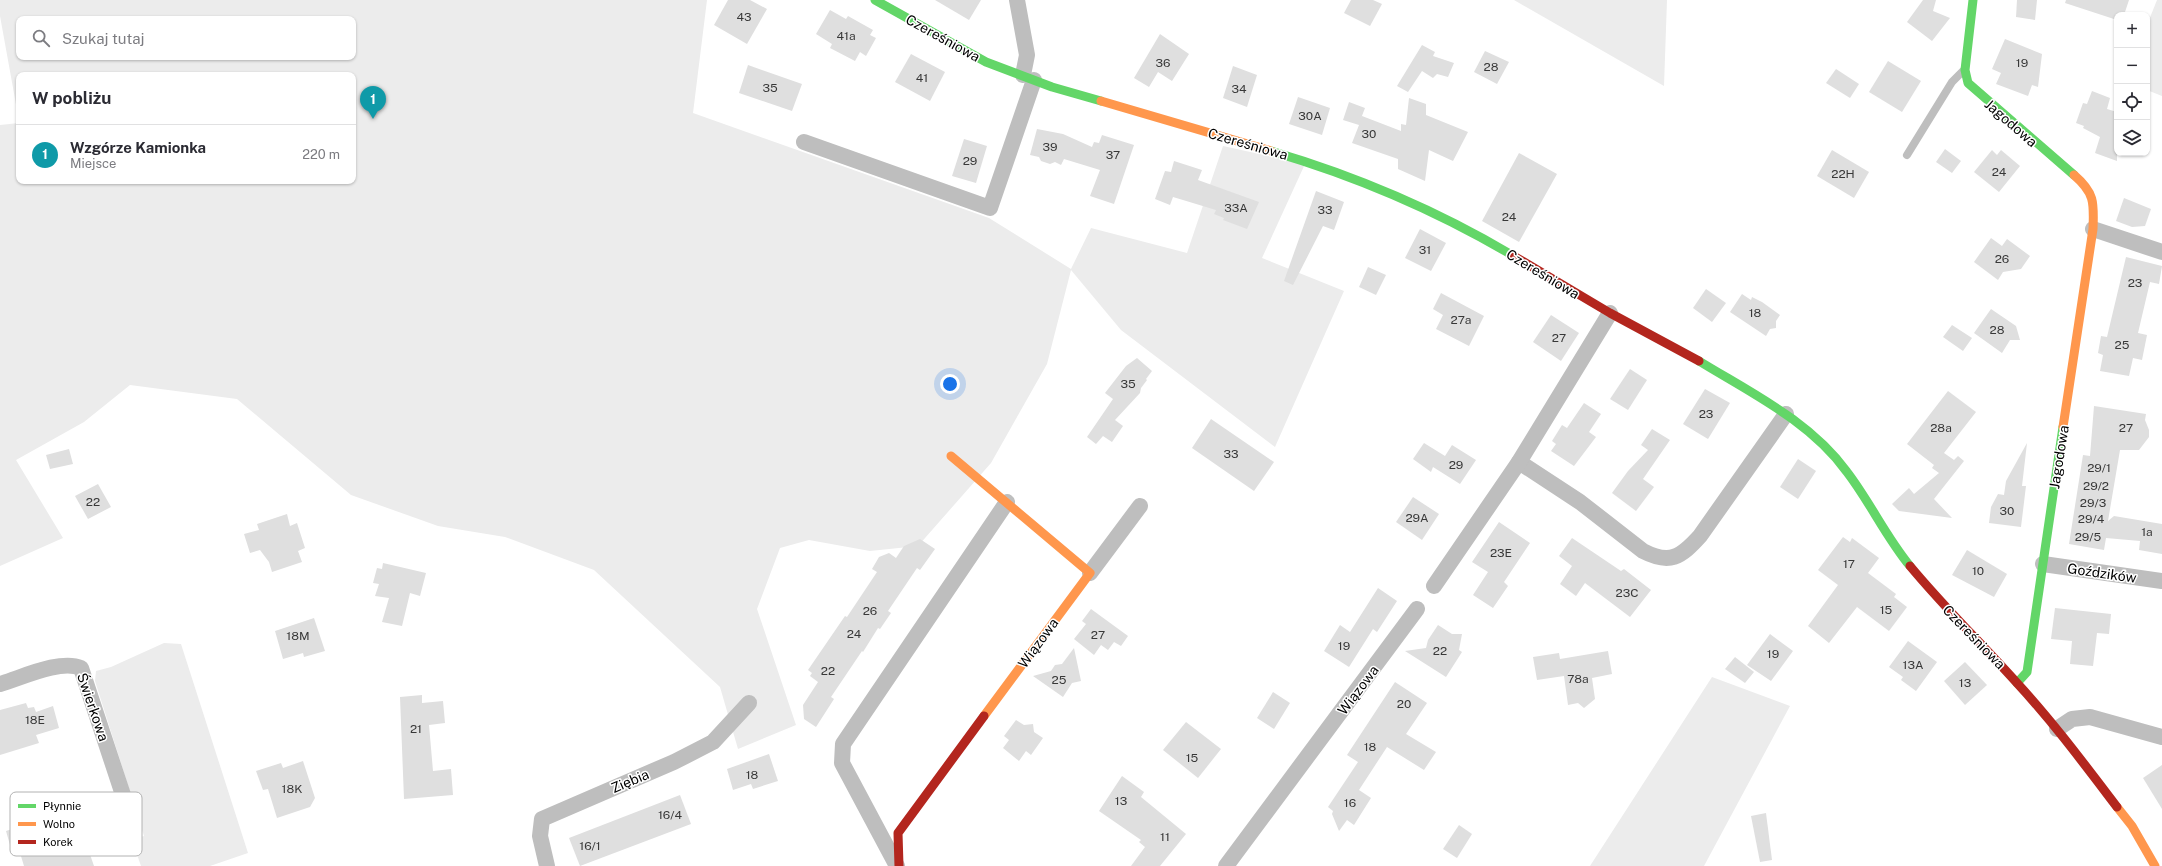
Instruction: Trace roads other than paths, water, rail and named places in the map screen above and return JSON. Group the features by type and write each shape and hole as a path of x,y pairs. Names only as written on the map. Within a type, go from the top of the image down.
{"street":[{"name":"Czereśniowa","path":"875,0 986,62 1052,87 1319,165 1393,193 1507,252 1610,313 1698,360 1786,414 1825,446 1847,471 1907,562 1935,596 2018,683 2056,729 2132,826 2155,866"},
{"path":"804,142 990,208 1028,78 1027,55 1016,0"},
{"name":"Jagodowa","path":"1973,0 1965,70 1968,83 1976,92 2086,185 2094,200 2093,229 2027,672 2018,683"},
{"path":"2093,229 2162,252"},
{"path":"1434,586 1519,462 1610,313"},
{"path":"1519,462 1580,502 1643,551 1654,557 1668,559 1686,551 1700,536 1786,414"},
{"path":"951,456 1090,572 1140,506"},
{"path":"898,866 842,763 843,744 1007,502"},
{"name":"Goździków","path":"2043,564 2162,581"},
{"name":"Wiązowa","path":"898,866 898,833 1090,572"},
{"name":"Wiązowa","path":"1226,866 1418,609"},
{"name":"Świerkowa","path":"0,684 60,665 75,665 81,668 122,792"},
{"name":"Ziębia","path":"547,866 540,836 542,819 674,762 713,742 749,703"},
{"path":"2056,729 2072,719 2090,717 2162,737"}],"lane":[{"path":"1907,155 1952,82 1965,70"}],"place":[{"name":"Wzgórze Kamionka","path":"373,119"}]}
